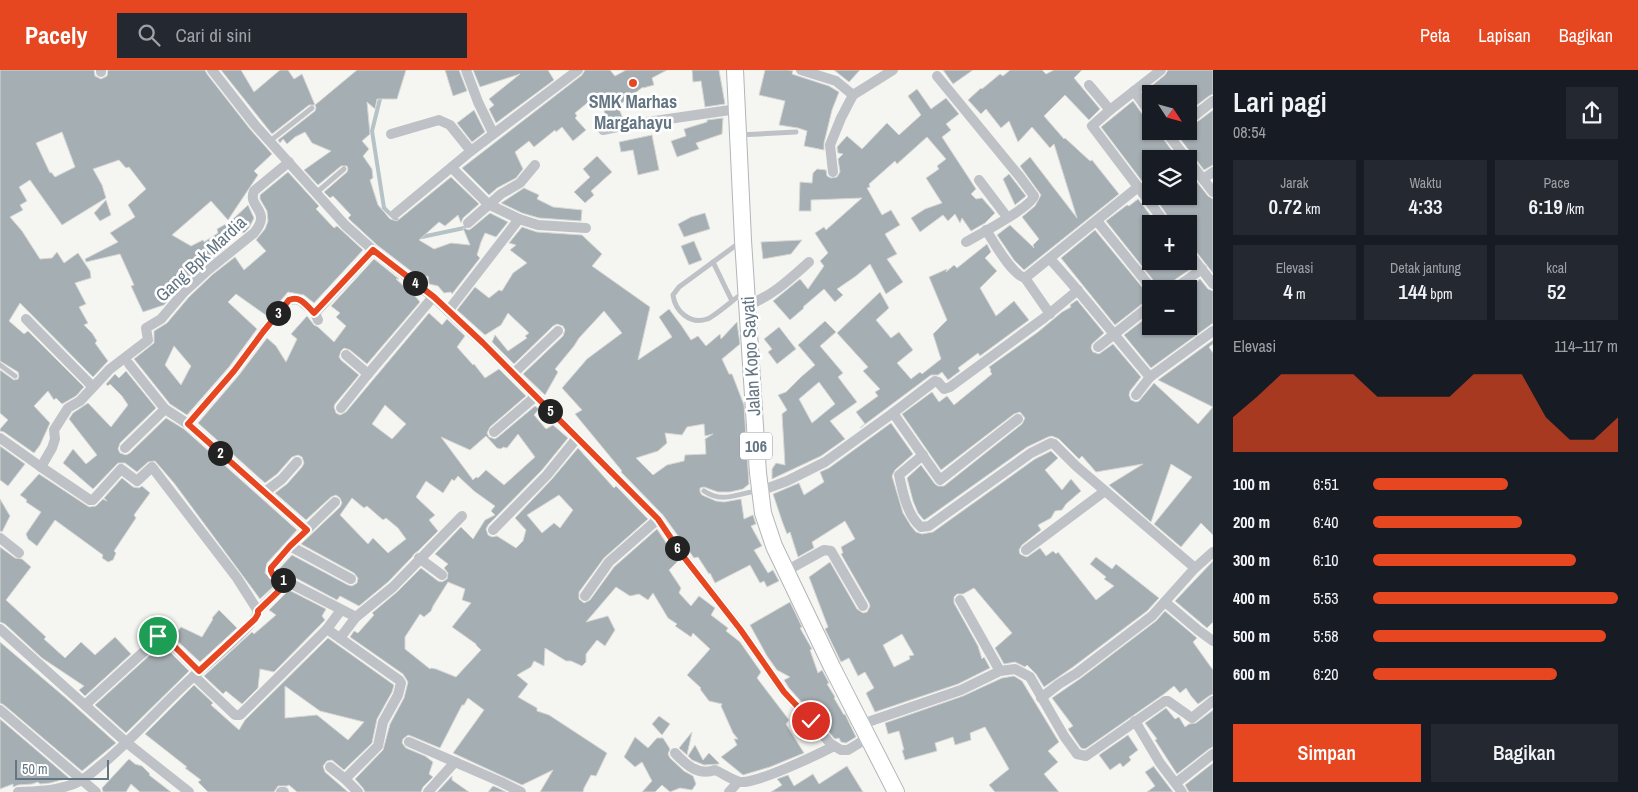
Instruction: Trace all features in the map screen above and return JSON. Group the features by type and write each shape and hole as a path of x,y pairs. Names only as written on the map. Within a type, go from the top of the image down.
{"main road":[{"name":"Jalan Kopo Sayati","path":"735,70 743,240 742,299 760,491 768,530 832,667 896,792"}],"street":[{"path":"212,70 270,142 345,225 373,250 434,297 514,373 658,519 683,556 740,629 784,692 834,746 841,750 848,750 865,731 961,690 1000,671 1016,669 1026,674 1034,683 1064,736 1080,756 1086,756 1096,750 1165,701 1168,701 1192,718 1213,701"},
{"path":"466,70 478,102 493,133"},
{"path":"395,214 493,133 578,70"},
{"path":"803,70 836,81 853,94"},
{"path":"833,172 830,145 853,94 893,70"},
{"path":"1159,215 1092,127 1093,124 1161,70"},
{"path":"938,76 1033,194 1033,199 1007,218 966,242"},
{"path":"1089,85 1110,110"},
{"path":"1134,91 1142,102"},
{"path":"1198,113 1213,101"},
{"path":"603,130 738,109"},
{"path":"391,134 439,120 450,125 471,151"},
{"name":"Gang Bpk Mardia","path":"92,386 110,369 148,340 146,328 161,319 184,292 202,275 254,233 260,226 262,219 252,198 254,191 288,162"},
{"path":"468,223 501,194 520,183 536,165"},
{"path":"452,168 488,204 519,219 538,225 586,228"},
{"path":"1197,171 1213,192"},
{"path":"1203,179 1213,172"},
{"path":"979,180 1007,218"},
{"path":"1025,278 1138,187"},
{"path":"448,311 519,219"},
{"path":"1097,221 1145,280"},
{"path":"986,230 1009,264 1020,276 1025,278 1050,314"},
{"path":"188,424 234,371 289,300 299,299 316,316 373,250"},
{"path":"1050,259 1150,377"},
{"path":"742,299 759,301 787,282 809,262"},
{"path":"1197,263 1213,284"},
{"path":"1187,280 1202,269"},
{"path":"760,491 787,481 825,462 934,381 938,382 944,389 950,387 1050,314 1078,290"},
{"path":"341,408 434,297"},
{"path":"1098,347 1142,312"},
{"path":"26,319 92,386 80,401 68,408 58,421 54,430 55,439 52,448 41,467"},
{"path":"514,373 558,331"},
{"path":"1136,395 1150,377 1213,331"},
{"path":"346,355 368,374"},
{"path":"129,364 165,409 188,424 307,530"},
{"path":"494,432 536,396"},
{"path":"125,448 165,409"},
{"path":"892,414 940,480 1018,419"},
{"path":"0,438 90,500 93,500 121,468 137,481 152,467 237,578 258,611"},
{"path":"493,530 547,475 577,438"},
{"path":"923,455 899,475 906,501 916,522 922,527 929,526 1031,453 1051,443 1195,568"},
{"path":"265,492 282,479 297,462"},
{"path":"1026,550 1105,491"},
{"path":"335,502 290,546 271,570 273,575 356,617"},
{"path":"340,638 356,617 393,587 419,558 462,516"},
{"path":"585,596 609,562 658,519"},
{"path":"0,538 19,553"},
{"path":"290,546 351,579"},
{"path":"786,571 824,550 830,551 862,606"},
{"path":"1041,698 1143,623 1165,602 1195,568 1213,552"},
{"path":"419,558 442,575"},
{"path":"18,792 52,791 82,780 127,743 197,673 255,619 258,611 288,582"},
{"path":"960,600 1000,671"},
{"path":"1165,602 1213,641"},
{"path":"85,704 160,636 164,636 235,715 240,715 326,629 341,610"},
{"path":"0,629 127,743 189,792"},
{"path":"326,629 401,682 398,695 382,726 378,746 345,779"},
{"path":"0,710 36,743 96,792"},
{"path":"1135,721 1160,763 1179,788 1213,754"},
{"path":"409,742 521,792"},
{"path":"675,753 695,770 705,773 715,770 738,782 749,782 805,761 834,746"},
{"path":"428,792 455,762"},
{"path":"330,767 358,792"},
{"path":"729,792 738,782"}],"lane":[{"path":"270,142 312,108"},
{"path":"739,135 796,132"},
{"path":"316,193 344,169"},
{"path":"713,262 742,299 707,319 694,320 688,318 674,304 673,295 679,287 713,262 743,240"},
{"path":"0,365 15,376"},
{"path":"704,491 711,496 722,498 760,491"}],"building":[{"path":"0,70 94,70 95,76 101,79 107,76 108,70 205,70 250,129 272,154 254,171 258,175 228,220 211,201 172,235 191,246 203,240 204,242 218,233 217,229 231,221 248,205 254,218 249,228 244,233 238,230 224,242 227,246 179,287 164,305 143,312 131,286 134,285 120,254 86,262 85,259 118,242 110,233 135,217 128,205 146,189 129,167 126,168 119,160 93,169 102,185 106,198 62,225 30,180 19,187 27,201 20,205 23,210 10,217 22,231 40,259 52,258 57,252 64,263 78,253 90,271 91,278 75,283 86,304 79,307 88,323 84,325 92,333 97,341 95,343 108,361 93,377 20,303 9,321 24,334 28,331 84,387 76,396 62,404 56,398 54,400 48,391 34,406 50,423 40,445 34,453 0,431 8,420 0,413 0,370 14,380 18,379 19,376 18,372 0,361","holes":["62,132 75,167 55,177 50,173 36,143"]},
{"path":"221,70 241,70 254,92 280,70 288,70 294,79 302,74 315,105 309,105 272,134"},
{"path":"357,70 406,70 397,99 377,99 375,109 367,102 370,134 362,141 369,149 363,156 372,169 373,178 370,180 378,205 390,219 397,221 451,177 479,204 463,218 461,223 458,215 445,226 439,222 419,240 434,249 451,243 470,245 463,228 469,230 490,213 508,222 496,237 485,233 477,255 480,258 452,294 451,292 444,293 438,286 429,284 428,276 420,278 377,245 348,218 351,215 333,196 330,198 324,192 347,172 347,166 341,166 318,185 304,170 331,151 312,143 305,132 287,144 283,139 280,143 278,140 315,111 315,105"},
{"path":"445,70 459,70 467,91 453,96"},
{"path":"473,70 548,70 554,80 496,123 489,109 494,105 489,99 520,74 480,87"},
{"path":"585,70 610,70 615,76 626,70 667,70 652,78 654,85 643,87 618,106 623,119 608,122 598,94 575,113 577,116 575,118 586,130 573,141 562,127 556,132 555,130 534,147 529,141 515,152 523,169 516,178 497,188 489,195 462,168 582,75"},
{"path":"692,70 719,70 725,104 705,107 701,81 693,82"},
{"path":"765,70 793,71 792,74 829,86 839,92 832,110 824,150 804,146 807,131 779,125 785,101 759,95"},
{"path":"834,70 860,70 849,82"},
{"path":"943,70 973,70 953,84"},
{"path":"1010,70 1042,70 1046,74 1054,70 1082,70 1074,78 1100,109 1089,120 1065,95 1044,116 1064,139 1090,161 1092,160 1119,194 1024,270 1014,260 997,235 1010,225 1034,248 1033,245 1039,239 1022,217 1035,206 1041,195 1020,166 1030,157 1077,218 1054,144 1050,148 1032,127 1018,142 1009,121 1001,128 986,109 981,114 968,100 1000,74 1003,76"},
{"path":"1168,70 1213,70 1213,94 1198,104 1198,85 1153,85"},
{"path":"917,89 931,109 946,98 959,114 946,124 951,130 942,137 976,189 971,194 976,199 982,198 995,213 985,223 971,231 962,218 960,223 955,214 948,221 943,215 920,232 911,218 925,209 942,203 926,178 939,169 937,166 946,159 927,137 897,164 895,161 867,188 882,215 891,210 900,225 885,234 897,254 887,259 903,282 886,294 870,264 837,289 843,295 835,302 824,289 790,320 773,301 800,279 808,289 824,266 820,261 828,253 815,233 824,227 826,230 862,198 811,200 811,211 799,211 800,182 812,183 813,173 817,169 826,170 827,176 831,178 837,177 840,172 838,159 843,154 838,153 837,147 847,136 862,149 887,123 899,135 921,115 908,96"},
{"path":"1133,101 1142,114 1142,140 1164,140 1171,150 1142,150 1142,181 1101,127"},
{"path":"474,110 485,132 472,142 457,123"},
{"path":"1213,110 1213,165 1204,170 1197,161 1197,150 1189,150 1181,140 1198,140 1198,121"},
{"path":"723,118 722,134 696,143 699,149 677,157 671,141 686,136 684,129 707,122 707,120"},
{"path":"652,135 659,170 638,175 633,150 621,152 619,142"},
{"path":"597,156 612,172 591,191 594,195 585,203 574,192 590,177 583,169"},
{"path":"288,172 319,206 316,209 334,228 337,226 363,250 314,303 304,295 288,292 267,316 236,294 228,302 257,329 229,367 187,415 170,404 134,359 154,343 154,331 167,323 189,297 212,275 235,257 244,270 266,251 256,240 265,229 268,221 267,211 260,199 260,195","holes":["174,346 191,366 181,385 165,365"]},
{"path":"1009,174 1026,196 1015,205 1003,179"},
{"path":"1197,182 1208,196 1213,199 1213,273 1197,253 1197,215 1167,215 1160,205 1197,205"},
{"path":"524,188 539,195 537,199 553,207 582,210 581,221 539,218 522,213 501,203"},
{"path":"1138,199 1150,215 1142,215 1142,266 1106,221 1127,205 1129,206"},
{"path":"106,200 111,215 100,221 94,213"},
{"path":"705,213 710,229 684,237 678,224 691,217"},
{"path":"522,227 537,232 582,235 602,254 592,266 650,307 638,360 672,337 659,317 669,309 691,340 698,336 706,346 720,334 721,339 737,322 740,344 722,359 729,374 732,374 744,405 749,484 743,489 730,492 718,492 704,487 700,488 700,492 702,495 716,501 724,502 741,499 744,519 753,515 756,524 751,526 762,546 754,550 768,573 773,570 779,581 767,587 764,581 760,583 750,565 715,583 698,557 694,558 663,515 621,472 575,414 582,410 562,388 587,359 622,333 604,311 579,338 555,369 558,372 545,395 523,374 563,336 565,330 563,326 557,324 553,326 514,364 492,342 495,335 508,351 527,338 525,336 529,333 508,313 501,325 485,335 457,310 475,287 489,298 499,290 502,291 513,273 527,263 510,250 516,245 509,243","holes":["704,424 705,436 713,434 705,439 706,454 685,455 684,461 667,465 653,475 636,458 658,451 667,443 665,433 682,435 687,427"]},
{"path":"1095,230 1142,287 1142,304 1115,325 1061,258"},
{"path":"802,240 791,254 763,259 761,242"},
{"path":"694,241 702,260 689,265 681,246"},
{"path":"987,244 991,252 985,258 997,271 980,288 996,316 1014,301 1029,320 980,356 978,353 958,368 960,371 948,380 942,372 938,375 931,375 860,428 865,424 856,412 878,396 875,392 880,389 863,371 868,367 837,333 880,292 889,308 876,320 891,338 899,332 913,350 897,363 911,379 920,372 922,374 941,359 933,334 947,320 929,277 947,269 946,272 954,265 957,268"},
{"path":"374,259 399,279 396,279 420,302 367,364 350,350 344,348 341,351 339,357 341,360 359,375 335,404 336,413 340,415 346,412 429,313 442,325 447,319 465,336 457,347 485,378 499,369 526,396 490,427 487,433 489,437 495,439 498,437 535,406 539,409 534,415 546,429 553,425 568,438 542,470 488,525 486,529 488,535 492,537 497,536 516,548 523,541 526,530 515,518 578,448 614,488 616,486 648,519 604,558 579,592 579,599 584,603 590,600 614,567 657,529 678,561 669,570 681,588 679,593 691,606 699,596 715,608 711,615 728,628 726,631 740,642 761,672 757,678 789,720 786,724 804,753 770,767 743,775 721,757 737,745 734,739 738,739 733,733 721,706 722,704 709,701 701,688 687,675 710,649 693,633 691,637 675,626 677,624 668,618 653,593 648,600 639,594 630,596 616,587 586,622 608,616 615,630 605,646 597,640 586,654 586,662 582,666 566,661 545,648 544,666 534,661 531,667 517,675 528,684 518,697 537,708 537,711 549,715 607,753 596,776 591,775 583,792 540,792 553,770 522,785 453,753 484,710 468,698 464,705 462,705 440,748 408,735 403,739 402,743 406,748 425,756 433,762 429,774 433,777 423,787 421,792 365,792 355,779 383,750 390,724 404,698 408,682 403,674 350,637 354,631 358,633 374,615 372,613 421,568 438,581 442,582 447,579 448,573 444,568 448,564 435,554 461,527 473,539 485,520 495,515 491,511 495,506 474,491 458,476 454,481 452,479 443,493 426,481 416,497 435,515 429,520 438,531 388,582 359,606 340,596 337,600 279,569 292,555 348,585 352,586 357,583 358,578 354,573 301,544 340,507 342,503 340,498 336,495 331,497 306,520 275,493 287,484 302,467 304,463 302,457 298,455 292,457 277,474 265,483 198,423 239,375 267,338 276,346 286,362 297,339 291,334 307,316 314,325 334,342 346,326 336,317 340,313 331,306","holes":["385,405 406,424 392,439 372,424","518,434 535,457 504,485 486,470 473,480 441,437 470,450 486,436 497,448 507,448","559,495 573,510 560,528 554,523 542,533 527,515","352,498 364,508 367,506 383,520 386,518 398,528 406,539 388,553 373,538 368,544 340,515","448,582 465,589 462,600 471,603 452,627 476,644 481,650 456,677 436,669 430,669 405,649 405,637 420,614 424,617 431,611"]},
{"path":"1145,270 1189,270 1174,280 1153,280"},
{"path":"1200,279 1208,289 1213,291 1213,323 1197,335 1197,281"},
{"path":"1077,300 1104,333 1092,344 1093,352 1099,354 1113,344 1141,377 1130,391 1131,400 1139,401 1154,383 1198,424 1213,407 1213,535 1201,523 1181,547 1154,524 1192,477 1171,464 1151,522 1109,485 1143,464 1096,472 1082,456 1079,459 1059,439 1052,436 1027,447 926,519 924,520 918,513 907,478 921,465 935,484 944,486 1022,424 1025,418 1020,412 1014,414 941,470 902,414 932,392 939,402 947,396 954,405 992,374 989,367 1071,307 1070,305"},
{"path":"825,321 836,332 820,346 843,373 838,377 857,402 830,421 845,439 821,456 772,479 772,469 776,463 785,465 782,414 787,410 778,395 786,392 815,365 798,345","holes":["819,382 835,404 812,423 799,399"]},
{"path":"1142,321 1142,335 1196,335 1151,368 1124,335"},
{"path":"779,327 796,349 777,364 768,352 772,349 764,339"},
{"path":"1213,340 1213,344 1209,347 1213,353 1213,407 1158,380"},
{"path":"126,371 156,408 120,443 118,449 120,453 126,455 130,453 166,418 184,429 297,530 267,563 265,573 276,584 260,599 174,483 155,461 148,462 137,472 125,463 118,463 93,489 63,463 73,449 86,464 97,455 69,419 73,413 88,403 111,427 128,405 110,384 108,386 106,384 115,374 119,378"},
{"path":"891,423 913,454 895,470 892,476 903,513 916,532 922,534 933,532 1035,459 1051,451 1058,458 1045,470 1062,490 1071,479 1081,491 1062,510 1055,511 1051,518 1038,525 1041,530 1022,545 1019,550 1020,554 1027,557 1040,548 1046,556 1053,551 1056,554 1058,552 1096,600 1114,586 1104,579 1106,577 1090,564 1096,557 1112,569 1116,564 1159,598 1147,611 1044,687 1036,674 1027,665 1025,667 1015,662 1004,664 995,648 1012,633 974,588 963,594 957,594 954,597 954,603 978,646 982,659 984,657 990,668 958,684 875,712 866,693 874,688 865,672 858,676 849,658 841,662 825,629 828,627 809,577 830,562 857,609 863,613 867,612 870,606 869,603 841,554 843,553 841,547 855,539 845,521 812,542 814,548 798,557 790,532 787,534 773,494 799,483 804,495 824,482 820,472 829,468","holes":["902,634 914,655 909,656 910,659 894,667 883,645"]},
{"path":"0,446 25,464 8,486 0,480"},
{"path":"39,474 89,507 96,506 103,499 107,501 104,498 122,478 133,487 139,488 142,486 150,493 134,515 136,518 114,551 116,553 113,560 108,562 102,558 103,555 55,520 37,546 28,539 26,534 41,512 26,502 27,500 20,495"},
{"path":"0,499 10,516 2,532 0,531"},
{"path":"0,547 15,558 22,559 31,567 6,600 46,637 44,639 65,658 81,642 95,655 115,637 131,654 85,696 79,690 84,686 42,658 5,624 0,622"},
{"path":"1213,561 1213,622 1207,628 1175,601"},
{"path":"289,590 326,609 322,616 325,620 274,672 260,669 258,688 242,704 226,691 223,694 204,676 252,632 254,634 276,615 269,610"},
{"path":"790,602 802,627 800,628 812,649 810,650 818,673 822,670 834,698 845,714 856,737 846,743 841,742 839,738 835,739 789,688 784,680 790,677 777,670 750,625"},
{"path":"219,610 237,628 200,662 170,634 174,636 181,627 202,637 212,618"},
{"path":"1165,611 1197,638 1193,642 1213,670 1213,694 1198,704 1186,688 1180,693 1174,686 1085,749 1081,748 1068,729 1073,726 1052,698 1156,621"},
{"path":"328,638 394,685 377,719 372,743 344,770 332,760 327,761 323,766 325,772 348,792 297,792 289,785 278,786 274,792 208,792 198,782 201,780 185,768 187,767 145,734 194,685 213,703 211,705 239,730 245,720","holes":["285,686 320,711 364,722 348,740 317,715 285,718"]},
{"path":"0,642 116,743 82,771 0,703"},
{"path":"162,644 189,671 126,733 95,705"},
{"path":"1014,676 1022,681 1059,742 1048,751 1058,762 1044,774 1059,792 995,792 989,785 1009,769 985,727 970,733 971,740 955,745 953,737 935,743 937,751 905,760 899,731 888,734 885,723 963,696 1002,678"},
{"path":"1166,708 1175,719 1179,717 1185,727 1196,723 1213,710 1213,747 1177,774 1155,740 1157,739 1145,723"},
{"path":"659,716 670,724 662,735 652,724"},
{"path":"0,719 69,778 50,783 40,784 38,782 13,787 13,784 0,789"},
{"path":"692,732 687,755 679,748"},
{"path":"1128,735 1138,750 1129,757 1131,760 1123,767 1120,763 1110,770 1099,755"},
{"path":"635,737 648,748 657,738 663,738 670,749 668,754 670,758 684,771 693,776 696,784 692,790 680,788 670,792 662,785 655,792 642,792 652,781 642,762 635,767 624,757"},
{"path":"695,745 703,760 709,753 719,764 704,765 692,760 688,756"},
{"path":"129,759 135,764 142,766 149,775 171,792 140,792 131,784 126,792 103,792 102,788"},
{"path":"1213,763 1213,792 1189,792 1185,785"},
{"path":"847,766 863,792 771,792 782,785 777,779 788,775 794,786 813,774 819,784"},
{"path":"1154,767 1173,792 1147,792 1155,786 1145,772"},
{"path":"452,776 452,780 469,792 437,792"},
{"path":"493,786 498,788 506,792 488,792"}],"waterway":[{"path":"381,95 372,131 384,208 401,224"},
{"path":"417,238 464,228"}],"place":[{"name":"SMK Marhas Margahayu","path":"633,83"}],"route":[{"path":"158,636 164,636 199,671 232,642 255,619 258,611 288,582 273,575 271,568 307,530 188,424 234,371 289,300 299,299 314,313 373,250 434,297 483,343 658,519 683,556 740,629 784,692 811,721"}]}
